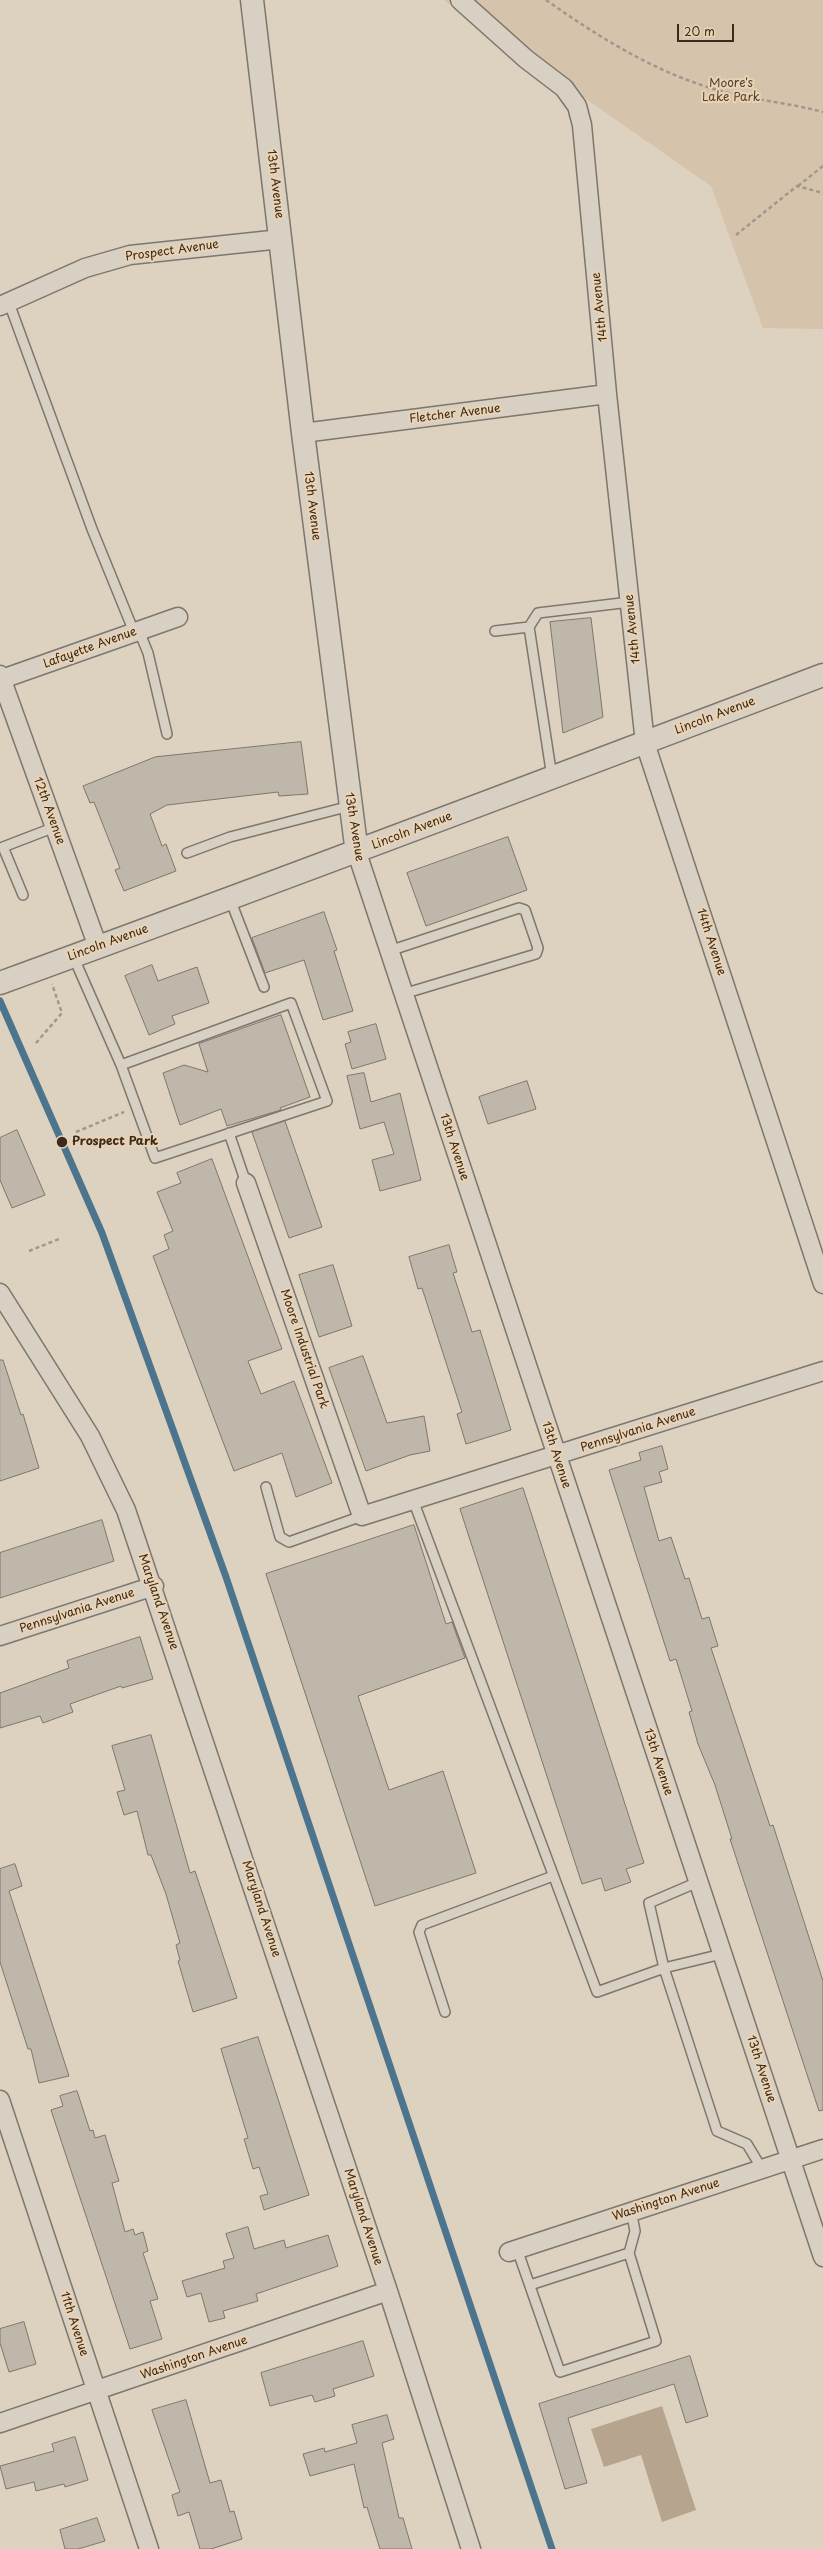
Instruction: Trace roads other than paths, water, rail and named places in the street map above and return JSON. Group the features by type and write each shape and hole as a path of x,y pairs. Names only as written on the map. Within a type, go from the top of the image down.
{"main road":[{"name":"13th Avenue","path":"252,0 281,239 302,433 356,853"},
{"name":"Lincoln Avenue","path":"0,983 356,853 552,777 823,675"}],"street":[{"name":"14th Avenue","path":"460,0 526,59 564,88 577,106 582,125 607,394 645,742 823,1284"},
{"name":"Prospect Avenue","path":"4,305 85,268 130,255 281,239"},
{"name":"Fletcher Avenue","path":"302,433 607,394"},
{"name":"Lafayette Avenue","path":"1,677 178,617"},
{"name":"12th Avenue","path":"1,677 98,947"},
{"name":"13th Avenue","path":"356,853 823,2257"},
{"name":"Moore Industrial Park","path":"246,1183 362,1516"},
{"name":"Maryland Avenue","path":"0,1293 90,1436 126,1510 154,1586 388,2291 471,2549"},
{"name":"Pennsylvania Avenue","path":"362,1516 823,1372"},
{"name":"Pennsylvania Avenue","path":"0,1636 154,1586"},
{"name":"11th Avenue","path":"0,2100 149,2549"},
{"name":"Washington Avenue","path":"513,2250 823,2149"},
{"name":"Washington Avenue","path":"0,2423 388,2291"}],"lane":[{"path":"4,305 92,529 136,631 148,653 167,734"},
{"path":"552,777 529,627 538,613 630,602"},
{"path":"495,630 529,627"},
{"path":"187,853 230,837 350,806"},
{"path":"23,895 2,844 55,828"},
{"path":"230,898 264,987"},
{"path":"389,951 519,908 525,910 538,948 536,954 403,994"},
{"path":"73,956 120,1066 155,1158 327,1101 291,1003 120,1066"},
{"path":"230,1133 246,1183"},
{"path":"266,1487 280,1537 289,1542 362,1516"},
{"path":"413,1500 597,1992 664,1968 722,1954"},
{"path":"445,2012 419,1932 422,1925 553,1876"},
{"path":"698,1882 649,1904 664,1968 717,2131 747,2144 762,2169"},
{"path":"513,2250 530,2285 560,2372 656,2341 629,2253 635,2231 631,2211"},
{"path":"530,2285 629,2253"}],"place":[{"name":"Prospect Park","path":"62,1142"}],"park label":[{"name":"Moore's Lake Park","path":"731,91"}]}
